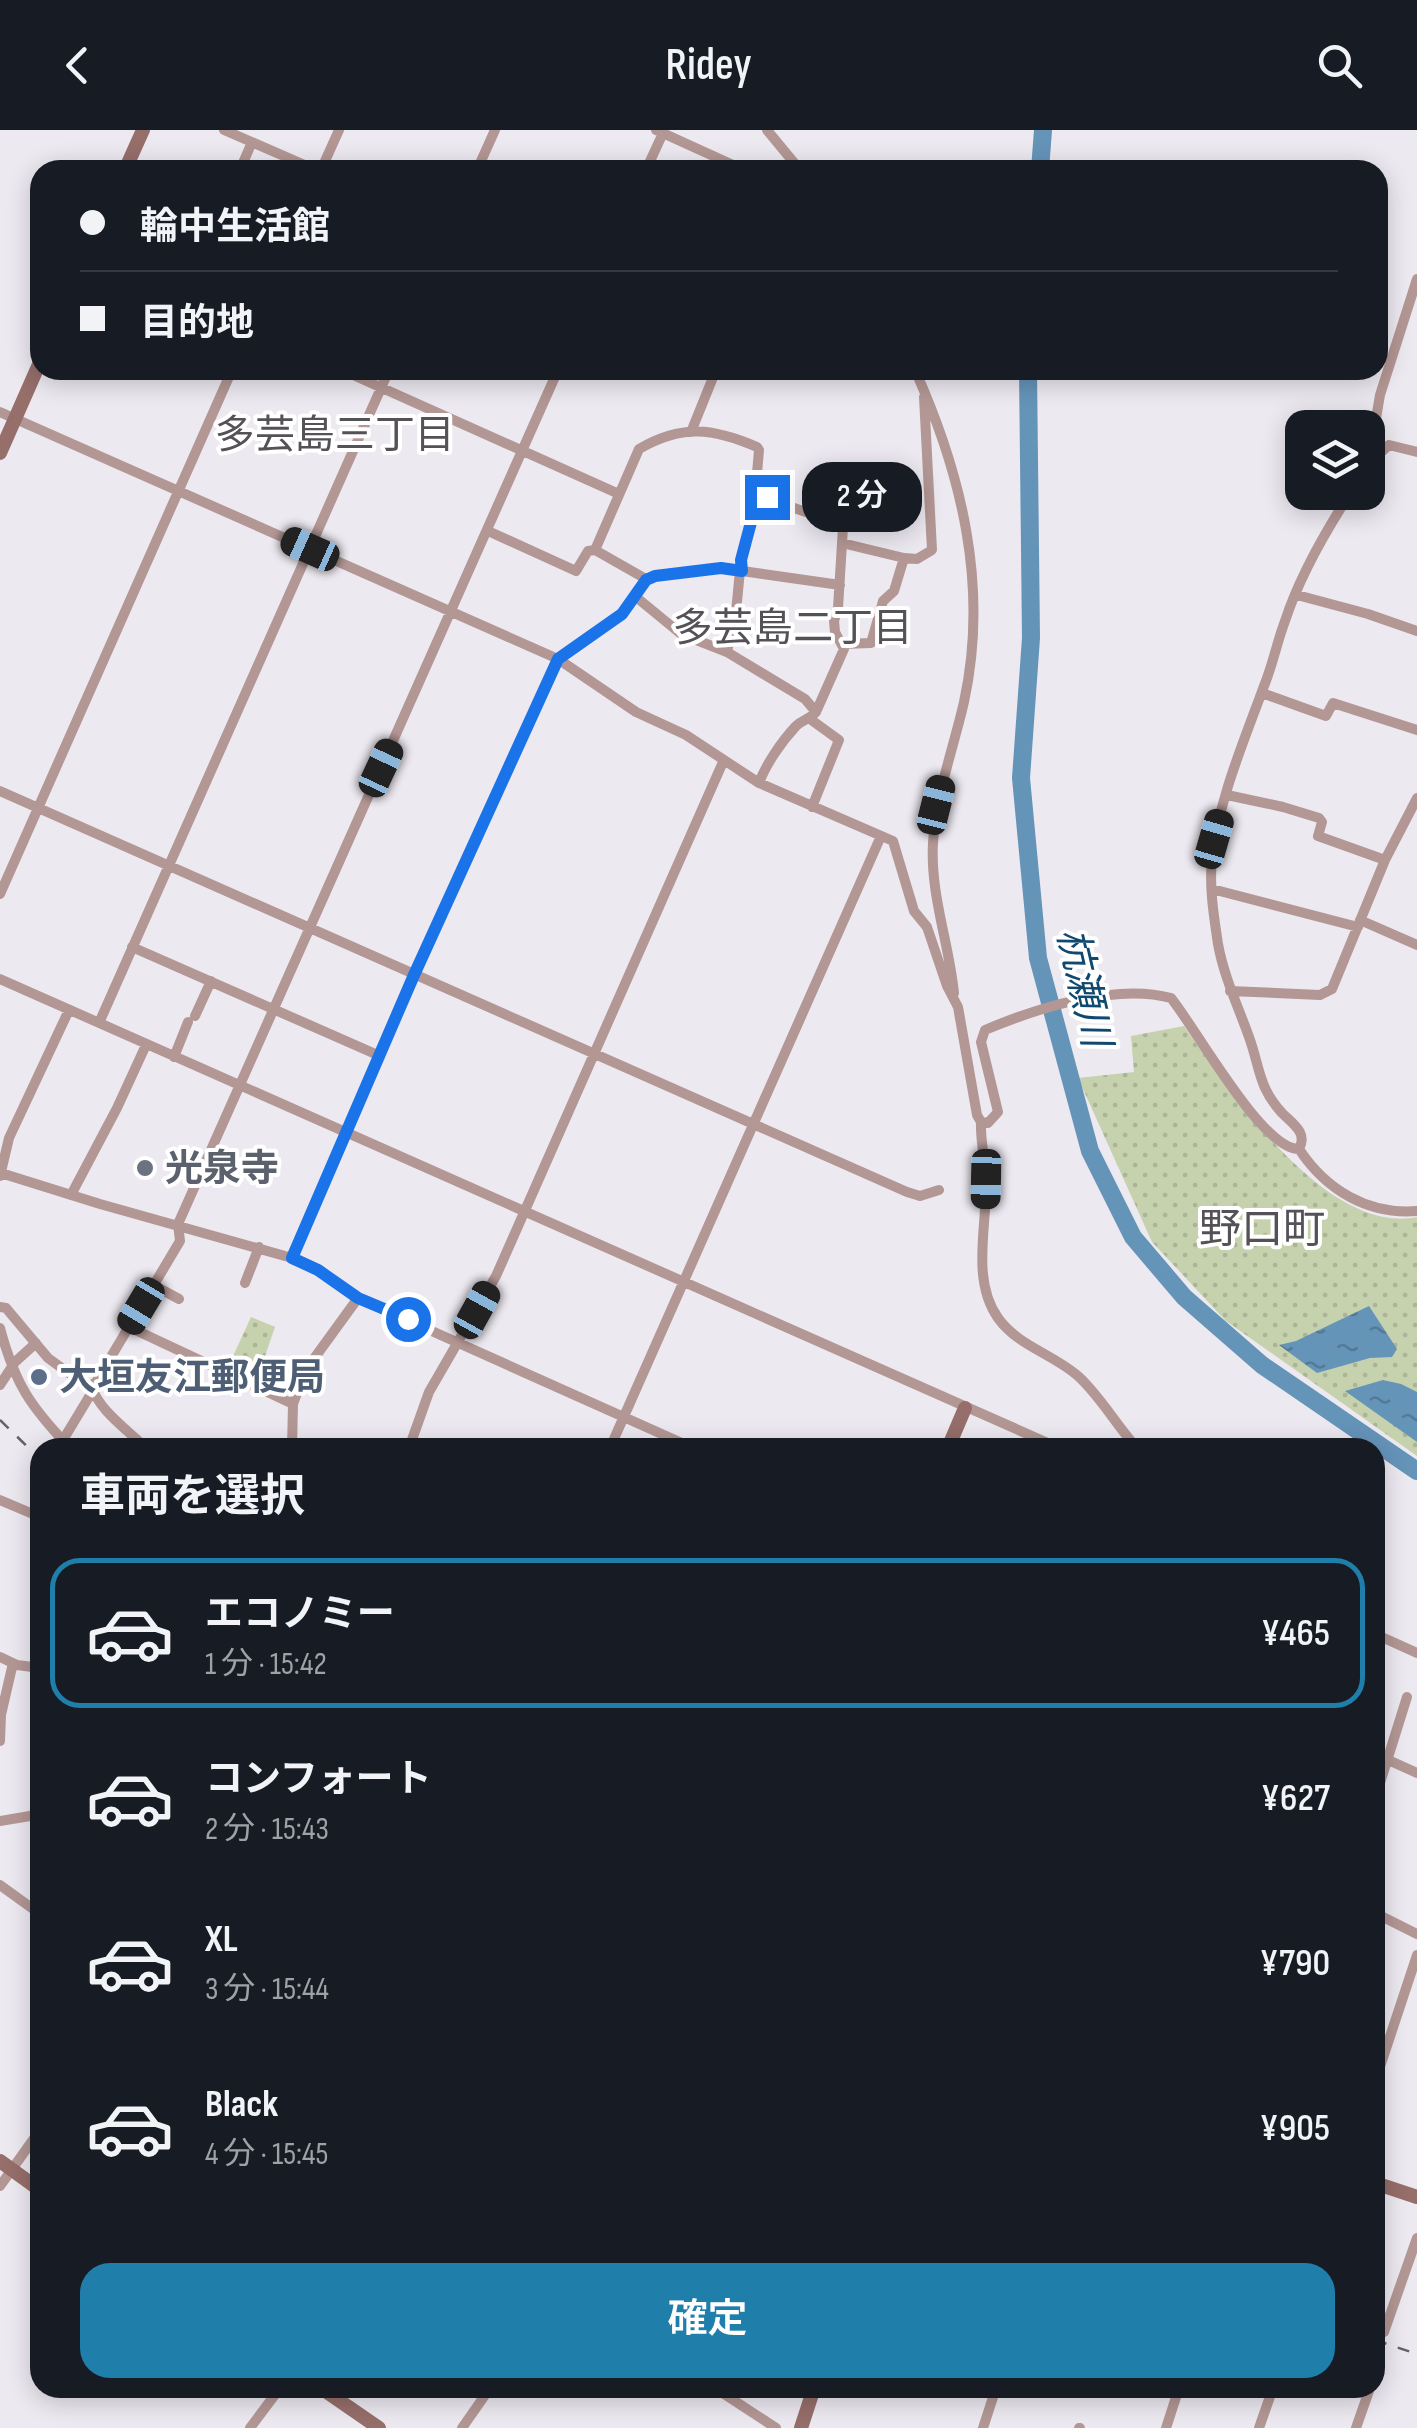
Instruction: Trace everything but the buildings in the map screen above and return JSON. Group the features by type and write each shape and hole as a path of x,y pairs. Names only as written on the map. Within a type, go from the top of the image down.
{"main road":[{"path":"130,160 143,130"},
{"path":"0,453 32,380"},
{"path":"952,1438 965,1408"},
{"path":"6,2166 30,2183"},
{"path":"1385,2187 1417,2198"},
{"path":"336,2398 379,2428"},
{"path":"801,2428 811,2398"}],"street":[{"path":"224,130 295,160"},
{"path":"324,160 339,130"},
{"path":"481,160 494,130"},
{"path":"767,130 792,160"},
{"path":"649,160 659,132 722,160"},
{"path":"244,160 252,142"},
{"path":"1388,370 1417,279"},
{"path":"0,894 228,380"},
{"path":"364,380 619,494"},
{"path":"99,1023 385,380"},
{"path":"70,1438 91,1389 180,1241 178,1224 554,380"},
{"path":"691,432 712,380"},
{"path":"919,380 947,447 963,502 972,562 970,661 964,702 936,805 932,848 935,889 954,996 981,1122 986,1179 982,1270 985,1291 1010,1333 1078,1376 1129,1438"},
{"path":"1377,410 1385,380"},
{"path":"842,543 904,558 917,558 932,550 924,391"},
{"path":"0,412 558,659 636,712 686,734 759,783 893,840 914,911 927,926 954,996"},
{"path":"595,550 639,449 655,440 691,432 722,432 757,447 758,496 741,560 727,652"},
{"path":"1385,449 1389,445 1417,452"},
{"path":"758,496 838,523 842,528 834,632 844,644"},
{"path":"1299,1149 1302,1133 1265,1090 1230,990 1220,956 1211,866 1214,839 1285,620 1339,510"},
{"path":"488,531 576,571 588,551 595,550 646,580"},
{"path":"844,644 871,643 883,601 894,591 904,558"},
{"path":"292,1258 414,975 558,659 622,614 646,580 655,576 721,568 840,585"},
{"path":"1296,595 1417,631"},
{"path":"636,597 681,634 727,652 805,699 813,715 839,740 812,807"},
{"path":"759,783 800,721 813,715 836,670 844,644"},
{"path":"1262,693 1326,716 1334,703 1417,730"},
{"path":"412,1438 428,1392 496,1276 723,762"},
{"path":"0,791 907,1192 920,1196 938,1190"},
{"path":"1228,795 1319,818 1322,822 1318,836 1385,860"},
{"path":"1230,990 1327,993 1336,982 1385,860 1417,798"},
{"path":"614,1438 880,836"},
{"path":"1212,889 1359,923 1417,945"},
{"path":"132,947 380,1056"},
{"path":"0,979 1036,1438"},
{"path":"174,1057 210,982"},
{"path":"981,1122 988,1123 998,1112 981,1042 986,1030 1100,996 1152,993 1171,998 1250,1110 1286,1147 1299,1149 1310,1166 1336,1188 1366,1205 1390,1213 1417,1211"},
{"path":"69,1010 4,1136 0,1174 292,1258 318,1270 358,1298 671,1438"},
{"path":"70,1195 146,1045"},
{"path":"245,1282 259,1247"},
{"path":"153,1285 179,1298"},
{"path":"292,1438 293,1404 305,1371 358,1298"},
{"path":"0,1307 6,1308 48,1358 91,1389 137,1438"},
{"path":"129,1326 293,1404"},
{"path":"0,1328 11,1371 24,1394 62,1438"},
{"path":"0,1385 15,1362 36,1344"},
{"path":"0,1500 30,1513"},
{"path":"1385,1639 1417,1653"},
{"path":"0,1657 30,1666"},
{"path":"0,1740 1,1715 13,1663"},
{"path":"1385,1769 1407,1697"},
{"path":"1385,1759 1417,1773"},
{"path":"0,1821 30,1816"},
{"path":"0,1886 30,1907"},
{"path":"1385,1918 1417,1934"},
{"path":"1385,2052 1417,1955"},
{"path":"0,2186 6,2166 30,2141"},
{"path":"1385,2329 1417,2238"},
{"path":"250,2428 272,2398"},
{"path":"462,2428 483,2398"},
{"path":"730,2398 776,2428"},
{"path":"983,2428 993,2398"},
{"path":"1166,2428 1176,2398"},
{"path":"1259,2428 1270,2398"},
{"path":"1356,2428 1366,2398"}],"green space":[{"path":"1184,1026 1254,1120 1315,1182 1349,1204 1383,1217 1417,1217 1417,1456 1226,1321 1152,1242 1078,1078 1134,1072 1131,1036"},
{"path":"251,1317 275,1327 264,1359 297,1372 288,1395 228,1367"}],"water":[{"path":"1369,1306 1397,1349 1392,1357 1370,1358 1317,1373 1279,1345 1296,1341"},
{"path":"1383,1380 1417,1392 1417,1442 1345,1391"}],"waterway":[{"name":"杭瀬川","path":"1041,160 1043,130"},
{"name":"杭瀬川","path":"1028,380 1031,638 1021,778 1038,958 1090,1151 1133,1237 1184,1297 1262,1365 1369,1438"},
{"name":"杭瀬川","path":"1385,1449 1417,1471"}],"railway":[{"path":"0,1420 30,1449"},
{"path":"1385,2343 1417,2354"}],"place":[{"name":"光泉寺","path":"145,1168"},
{"name":"大垣友江郵便局","path":"39,1377"}],"district":[{"name":"多芸島三丁目","path":"335,434"},
{"name":"多芸島二丁目","path":"793,627"},
{"name":"野口町","path":"1262,1228"}],"route":[{"path":"408,1319 358,1298 318,1270 292,1258 414,975 558,659 622,614 646,580 721,568 742,571 741,560 758,496 767,497"}]}
